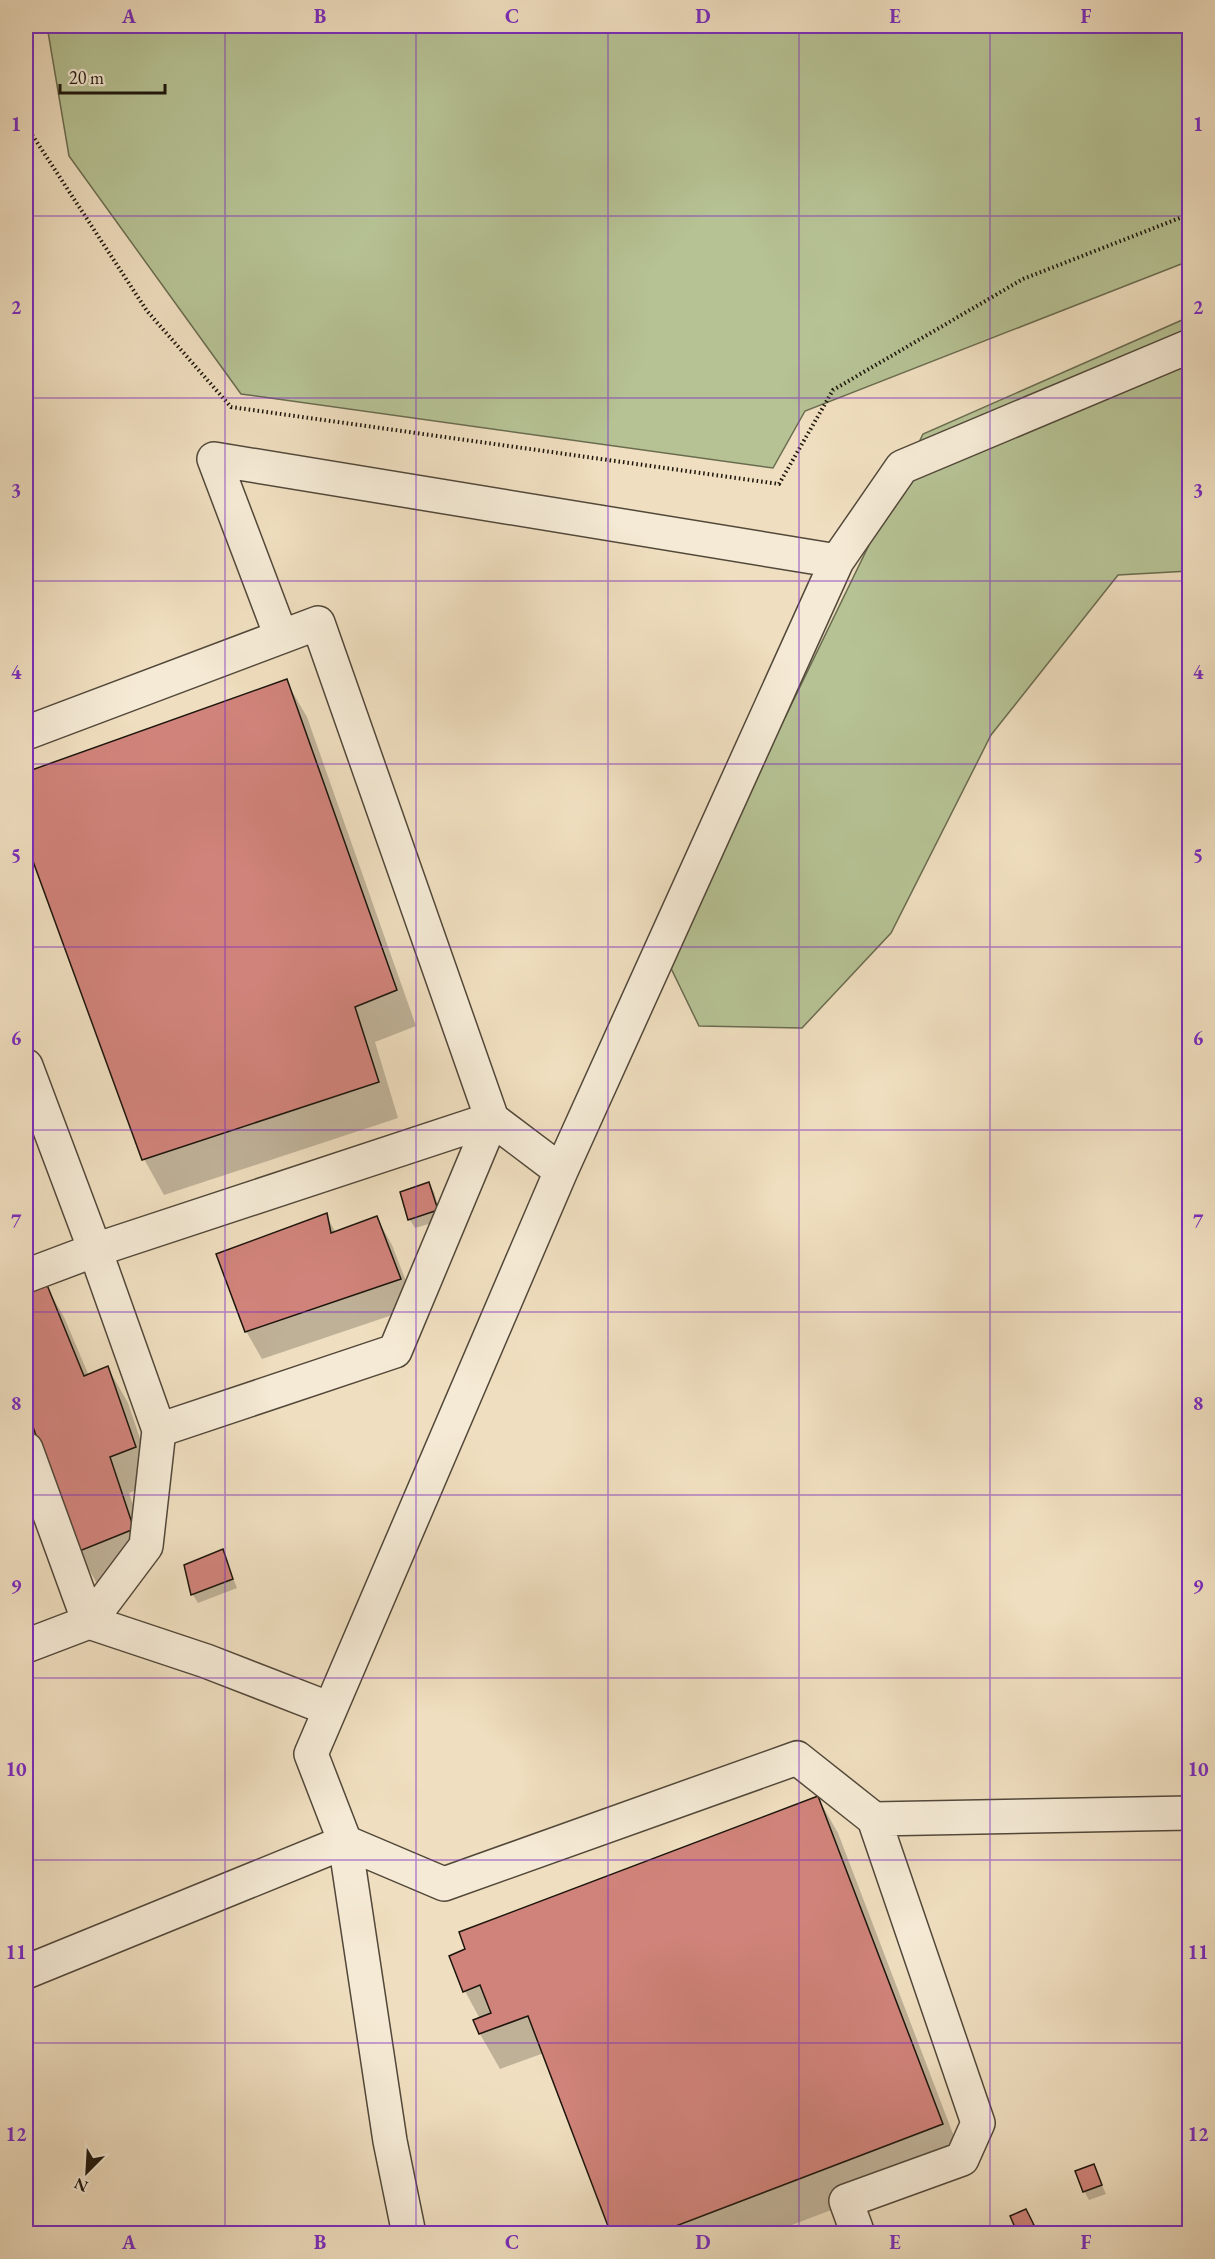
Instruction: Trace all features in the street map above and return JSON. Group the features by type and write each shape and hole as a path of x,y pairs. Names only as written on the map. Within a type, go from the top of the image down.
{"lane":[{"path":"409,2234 390,2141 345,1842 311,1755 330,1708 561,1171 837,561 902,467 1190,346"},
{"path":"281,636 214,459 837,561"},
{"path":"26,733 318,622 492,1119 561,1171"},
{"path":"26,1066 159,1430 146,1546 89,1622 26,1646"},
{"path":"26,1275 95,1250 492,1119"},
{"path":"159,1430 394,1351 492,1119"},
{"path":"26,1449 89,1622"},
{"path":"89,1622 206,1661 330,1708"},
{"path":"26,1972 345,1842 444,1884 797,1758 874,1819 978,2123 962,2159 846,2201 858,2234"},
{"path":"874,1819 1190,1813"}],"path":[{"path":"26,46 29,130 147,311 231,407 779,484 832,390 1023,279 1190,214"}],"green space":[{"path":"47,26 1189,26 1189,261 805,411 773,468 241,394 69,156"},
{"path":"1189,317 1189,571 1118,575 991,735 891,933 802,1028 699,1026 667,960 923,434"}],"building":[{"path":"287,679 397,990 355,1007 379,1082 142,1160 26,842 26,772"},
{"path":"429,1182 438,1210 408,1220 400,1192"},
{"path":"327,1213 331,1233 377,1216 401,1279 245,1332 216,1254"},
{"path":"45,1280 84,1376 108,1366 136,1447 110,1457 134,1529 77,1552 26,1407 26,1288"},
{"path":"223,1549 233,1579 191,1595 184,1565"},
{"path":"818,1796 943,2124 655,2234 611,2234 528,2016 479,2034 473,2020 491,2013 480,1985 463,1992 449,1956 465,1949 459,1932"},
{"path":"1094,2164 1102,2185 1083,2192 1075,2171"},
{"path":"1026,2209 1034,2225 1017,2232 1010,2216"}]}
